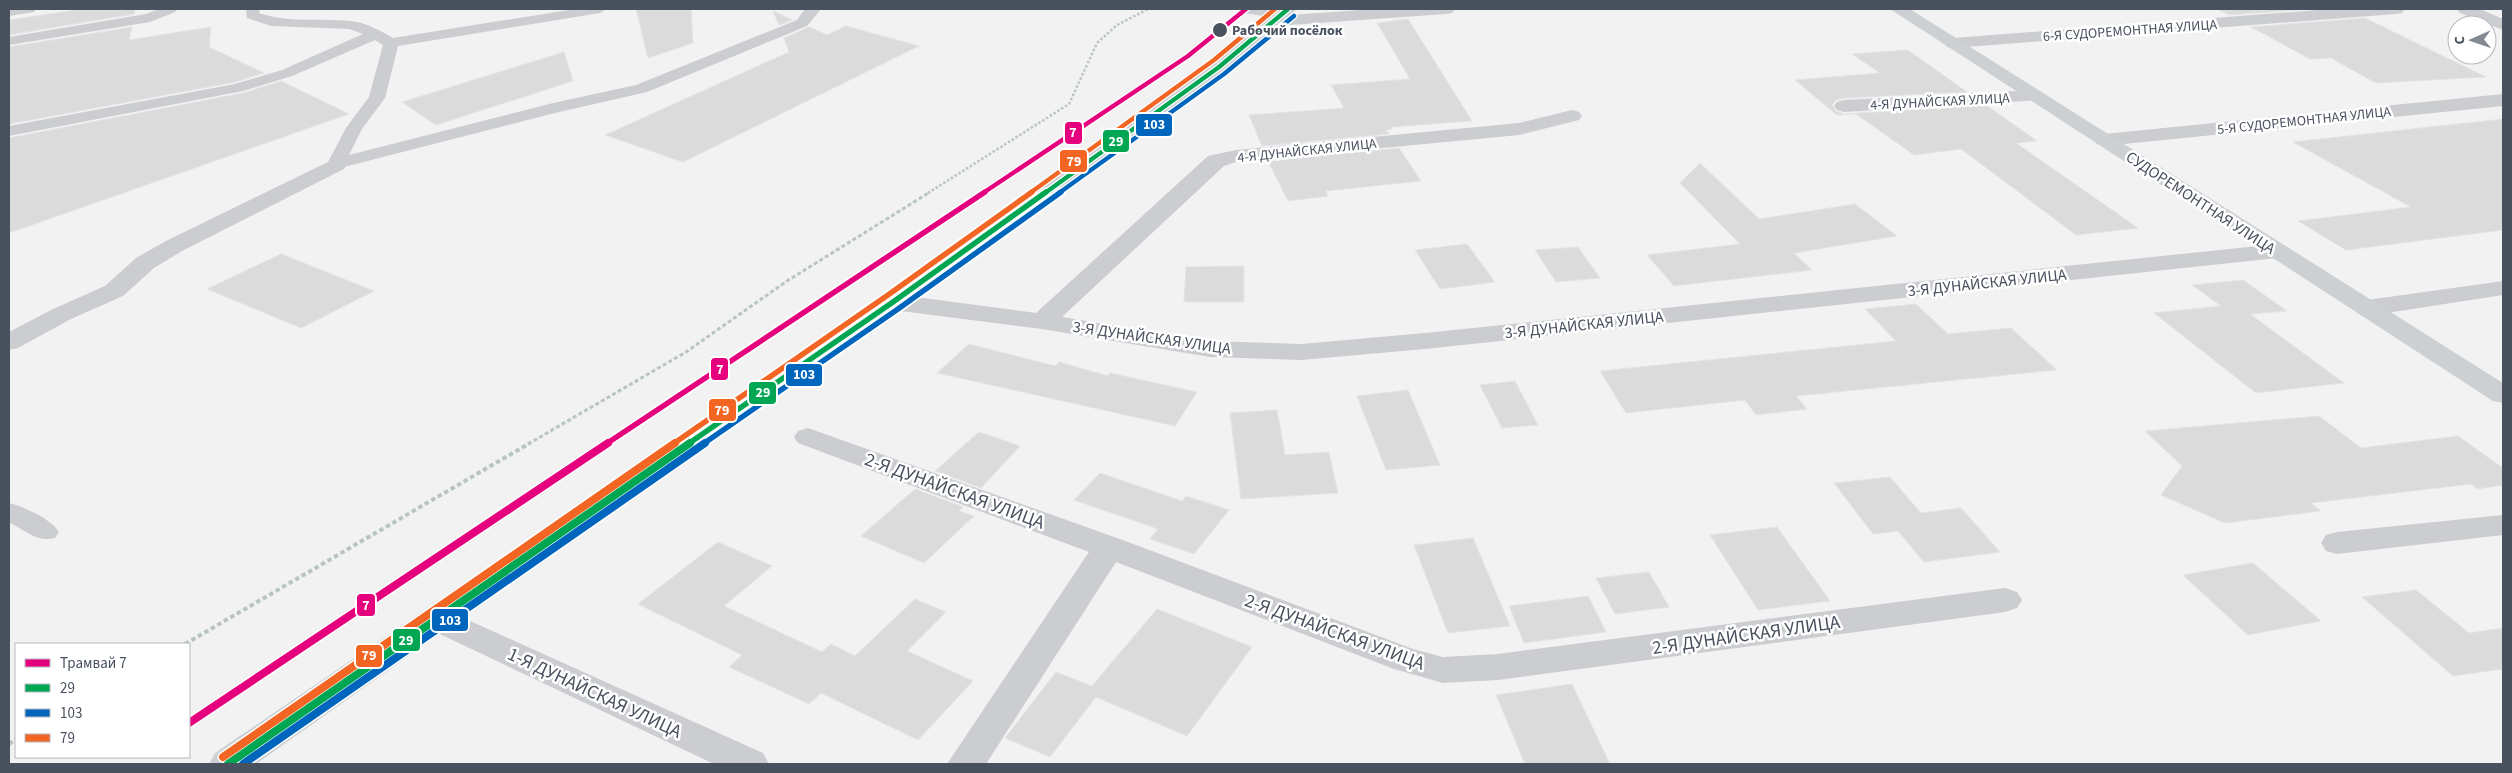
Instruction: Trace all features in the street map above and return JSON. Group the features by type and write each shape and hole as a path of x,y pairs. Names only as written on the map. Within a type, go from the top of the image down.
{"main road":[{"name":"СУДОРЕМОНТНАЯ УЛИЦА","path":"1899,9 2503,395"},
{"path":"228,764 893,302 1219,68 1282,15"}],"street":[{"path":"1250,9 1282,15 1446,9"},
{"name":"6-Я СУДОРЕМОНТНАЯ УЛИЦА","path":"1953,43 2396,9"},
{"path":"2466,9 2503,25"},
{"name":"4-Я ДУНАЙСКАЯ УЛИЦА","path":"1844,106 2035,96"},
{"name":"5-Я СУДОРЕМОНТНАЯ УЛИЦА","path":"2104,140 2503,100"},
{"name":"4-Я ДУНАЙСКАЯ УЛИЦА","path":"1042,321 1216,161 1236,156 1519,129 1572,116"},
{"path":"9,342 62,314 114,291 145,263 174,246 336,164"},
{"name":"3-Я ДУНАЙСКАЯ УЛИЦА","path":"893,302 1042,321 1210,349 1301,352 1425,342 2277,251"},
{"path":"2367,308 2503,288"},
{"name":"2-Я ДУНАЙСКАЯ УЛИЦА","path":"808,437 1109,547 1406,660 1443,670 1498,667 2005,600"},
{"path":"2337,543 2503,525"},
{"path":"966,764 1109,547"},
{"name":"1-Я ДУНАЙСКАЯ УЛИЦА","path":"439,619 750,764"}],"lane":[{"path":"9,12 29,9"},
{"path":"9,41 150,18 170,9"},
{"path":"253,9 252,15 271,22 351,25 376,34 391,43 600,9"},
{"path":"336,164 553,108 641,89 802,23 814,9 812,9"},
{"path":"9,131 237,88 287,73 376,34"},
{"path":"336,164 354,128 377,98 391,43"},
{"path":"9,511 46,532"}],"path":[{"path":"187,643 686,352 787,281 1069,104 1097,43 1117,25 1148,9"}],"building":[{"path":"83,9 135,9 134,14 9,35 9,20"},
{"path":"636,9 691,9 693,43 648,58"},
{"path":"2217,9 2310,9 2229,15"},
{"path":"773,11 793,20 779,25"},
{"path":"2365,18 2447,58 2447,65 2461,65 2486,77 2376,83 2331,58 2310,59 2251,27"},
{"path":"1408,19 1472,121 1391,127 1392,129 1386,130 1389,134 1262,146 1249,115 1344,108 1331,85 1410,79 1377,23"},
{"path":"846,26 919,46 683,162 605,135 789,52 784,38 809,27 827,35"},
{"path":"132,27 129,40 211,27 209,47 264,73 235,82 9,124 9,47"},
{"path":"1908,50 1967,92 1844,98 1836,100 1832,105 1836,111 1844,114 1986,105 2037,141 2016,143 2138,228 2076,235 1961,149 1914,155 1856,114 1837,115 1795,80 1880,73 1852,54"},
{"path":"564,52 573,81 436,125 402,102"},
{"path":"281,81 349,114 9,233 9,138 243,93"},
{"path":"2503,119 2503,230 2346,250 2298,221 2411,207 2293,142"},
{"path":"1399,148 1421,181 1325,191 1328,196 1288,201 1268,161"},
{"path":"1700,163 1759,219 1855,204 1897,236 1794,253 1812,270 1674,286 1647,255 1740,244 1680,183"},
{"path":"1467,244 1495,282 1440,289 1415,250"},
{"path":"1578,247 1600,278 1556,282 1535,250"},
{"path":"281,254 374,291 301,328 207,289"},
{"path":"1244,266 1244,302 1184,302 1186,267"},
{"path":"2243,280 2287,311 2250,314 2344,383 2256,393 2154,313 2221,306 2192,285"},
{"path":"1916,304 1948,334 2011,328 2057,370 1796,396 1807,409 1756,415 1745,400 1626,413 1600,371 1896,341 1865,309"},
{"path":"969,344 1055,366 1059,362 1108,376 1110,373 1197,392 1175,426 937,373"},
{"path":"1515,381 1538,425 1502,428 1480,385"},
{"path":"1408,390 1440,465 1386,470 1357,396"},
{"path":"1277,410 1285,455 1329,452 1338,493 1241,499 1230,413"},
{"path":"2319,416 2361,448 2458,436 2503,468 2503,485 2477,489 2471,484 2311,503 2321,511 2225,523 2161,495 2182,466 2145,431"},
{"path":"979,432 1020,446 981,488 935,471"},
{"path":"1100,473 1182,501 1186,496 1229,510 1194,554 1150,539 1158,529 1074,500"},
{"path":"1890,477 1921,513 1961,508 2000,552 1924,562 1898,531 1873,534 1834,483"},
{"path":"915,489 963,507 959,511 974,516 924,563 861,536"},
{"path":"1777,527 1830,601 1758,610 1710,535"},
{"path":"1473,538 1510,626 1448,633 1414,545"},
{"path":"718,542 772,566 724,606 822,652 831,644 855,656 915,599 946,612 907,651 973,681 918,740 821,693 809,704 729,667 742,655 638,604"},
{"path":"2253,563 2321,621 2248,635 2183,575"},
{"path":"1649,572 1669,607 1615,614 1596,578"},
{"path":"2416,590 2469,633 2503,628 2503,669 2453,676 2362,597"},
{"path":"1588,596 1606,632 1524,643 1509,606"},
{"path":"1157,609 1252,647 1187,736 1096,697 1050,757 1005,738 1056,672 1092,686"},
{"path":"1572,684 1610,764 1525,764 1496,695"}],"tram line":[{"name":"7","path":"190,722 1188,56 1246,9"}],"transit line":[{"name":"79","path":"223,757 888,295 1214,60 1275,9"},
{"name":"29","path":"228,764 893,302 1219,67 1288,9"},
{"name":"103","path":"243,764 898,309 1224,74 1294,16"}],"place":[{"name":"Рабочий посёлок","path":"1220,30"}]}
